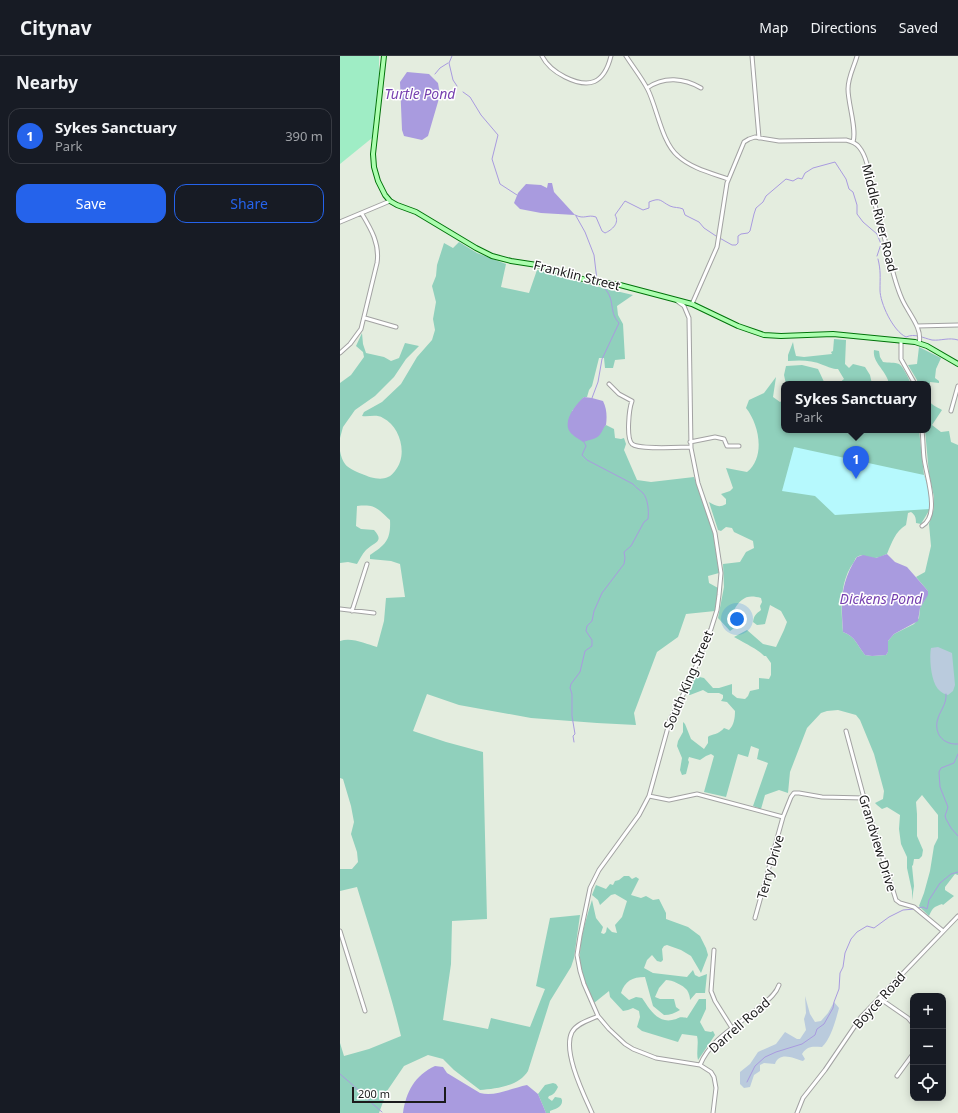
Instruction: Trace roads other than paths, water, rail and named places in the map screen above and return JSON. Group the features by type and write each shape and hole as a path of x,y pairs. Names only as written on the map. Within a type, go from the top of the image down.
{"main road":[{"path":"384,56 373,158 378,181 385,195 390,201"},
{"name":"Franklin Street","path":"390,201 396,205 416,212 492,256 537,265 586,280 620,285 692,304 738,326 764,335 786,336 833,334 919,342"},
{"path":"919,342 958,364"}],"street":[{"path":"542,56 548,65 560,75 577,83 587,84 596,81 604,74 610,56"},
{"path":"626,56 647,88 667,141 674,153 692,165 728,179"},
{"path":"752,56 759,138"},
{"path":"692,304 717,247 728,179 744,142 752,138 759,138 779,141 839,140 853,142 854,134 848,88 850,74 857,56"},
{"path":"647,88 657,82 673,79 686,81 701,88"},
{"name":"Middle River Road","path":"853,142 859,146 865,160 877,213 888,248 898,291 917,326 919,342"},
{"path":"340,222 390,201"},
{"path":"340,353 356,337 361,329 365,318 378,257 374,236 362,214"},
{"name":"South King Street","path":"677,301 684,306 689,318 690,442 698,483 715,534 721,573 717,610 711,629 689,683 670,720 649,796 639,815 595,877 586,902 578,946 578,964 584,984 598,1016 616,1037 633,1049 646,1055 663,1060 700,1065"},
{"path":"365,318 396,327"},
{"path":"917,326 958,325"},
{"path":"901,341 901,359 913,381"},
{"path":"609,384 619,394 632,401 630,408 630,442 640,447 651,448 691,447"},
{"path":"951,411 958,386"},
{"path":"922,433 926,472 932,496 932,509 927,521 922,526"},
{"path":"690,442 719,437 724,439 727,446 739,446"},
{"path":"352,611 367,564"},
{"path":"340,609 374,613"},
{"name":"Grandview Drive","path":"846,731 864,798 896,900 900,903 914,907 943,931"},
{"name":"Terry Drive","path":"755,918 783,817 794,793 822,797 864,798"},
{"path":"649,796 669,800 697,794 783,817"},
{"name":"Boyce Road","path":"797,1113 803,1098 809,1089 825,1070 861,1017 958,916"},
{"path":"340,931 365,1011"},
{"path":"714,950 711,991 715,1001 732,1028"},
{"name":"Darrell Road","path":"700,1065 708,1050 732,1028 768,1000 777,991 779,985"},
{"path":"879,998 910,1020"},
{"path":"592,1113 575,1073 570,1053 570,1039 575,1028 598,1016"},
{"path":"897,1076 910,1058"},
{"path":"700,1065 710,1072 715,1082 716,1088 712,1113"}],"water":[{"name":"Turtle Pond","path":"407,72 429,74 438,83 440,95 428,136 422,140 404,136 402,130 400,82"},
{"path":"548,183 552,183 554,192 575,215 541,213 520,209 514,203 518,193 526,184 541,185 547,188"},
{"path":"584,397 603,401 607,419 606,425 598,437 583,442 570,432 568,423 574,408"},
{"name":"Dickens Pond","path":"887,554 895,562 907,567 928,591 928,595 920,608 918,621 894,634 888,641 888,652 886,655 865,655 854,639 843,632 843,593 847,575 857,557 863,555 876,558"},
{"path":"435,1066 443,1067 447,1073 480,1093 498,1093 527,1085 538,1094 546,1113 403,1113 406,1098 417,1079"}],"waterway":[{"path":"452,56 449,63 453,80 457,86"},
{"path":"435,74 440,68 448,63"},
{"path":"463,92 470,97 481,115 498,135 492,159 500,184 517,195"},
{"path":"575,215 581,217 596,217 602,231 605,233 616,223 617,221 615,215 625,201 643,210 649,208 649,202 658,200 672,207 683,209 685,215 699,222 704,228 732,245 736,245 738,243 738,236 750,231 756,208 763,202 766,196 786,179 793,181 798,178 802,179 805,173 813,168 835,162 846,179 849,189 853,192 857,205 857,214 863,222 877,234 881,244 877,256"},
{"path":"576,216 585,232 594,255 597,280"},
{"path":"878,259 882,302 896,329 906,337 916,336 932,340 958,340"},
{"path":"592,398 598,382 602,359 619,323 613,314 611,298 605,289 599,284"},
{"path":"574,742 573,736 575,734 572,716 572,694 570,688 571,684 580,672 585,651 592,646 592,640 586,631 587,626 592,621 594,611 602,593 624,564 624,552 631,546 644,522 648,519 647,502 643,493 633,484 587,460 582,455 586,446 584,442"},
{"path":"946,694 946,698 937,722 937,727 939,735 942,739 949,743 958,744"},
{"path":"958,754 954,763 941,768 939,772 940,787 948,807 945,816 951,828 958,836"},
{"path":"918,908 923,907 927,909 929,900 940,883 951,874 958,872"},
{"path":"747,1082 755,1066 765,1057 802,1044 815,1035 817,1029 824,1024 833,1008 839,989 840,973 843,967 845,953 851,939 857,932 867,926 874,928 889,917 903,910 915,909"},
{"path":"340,1074 382,1112"}],"place":[{"name":"Sykes Sanctuary","path":"856,479"}]}
